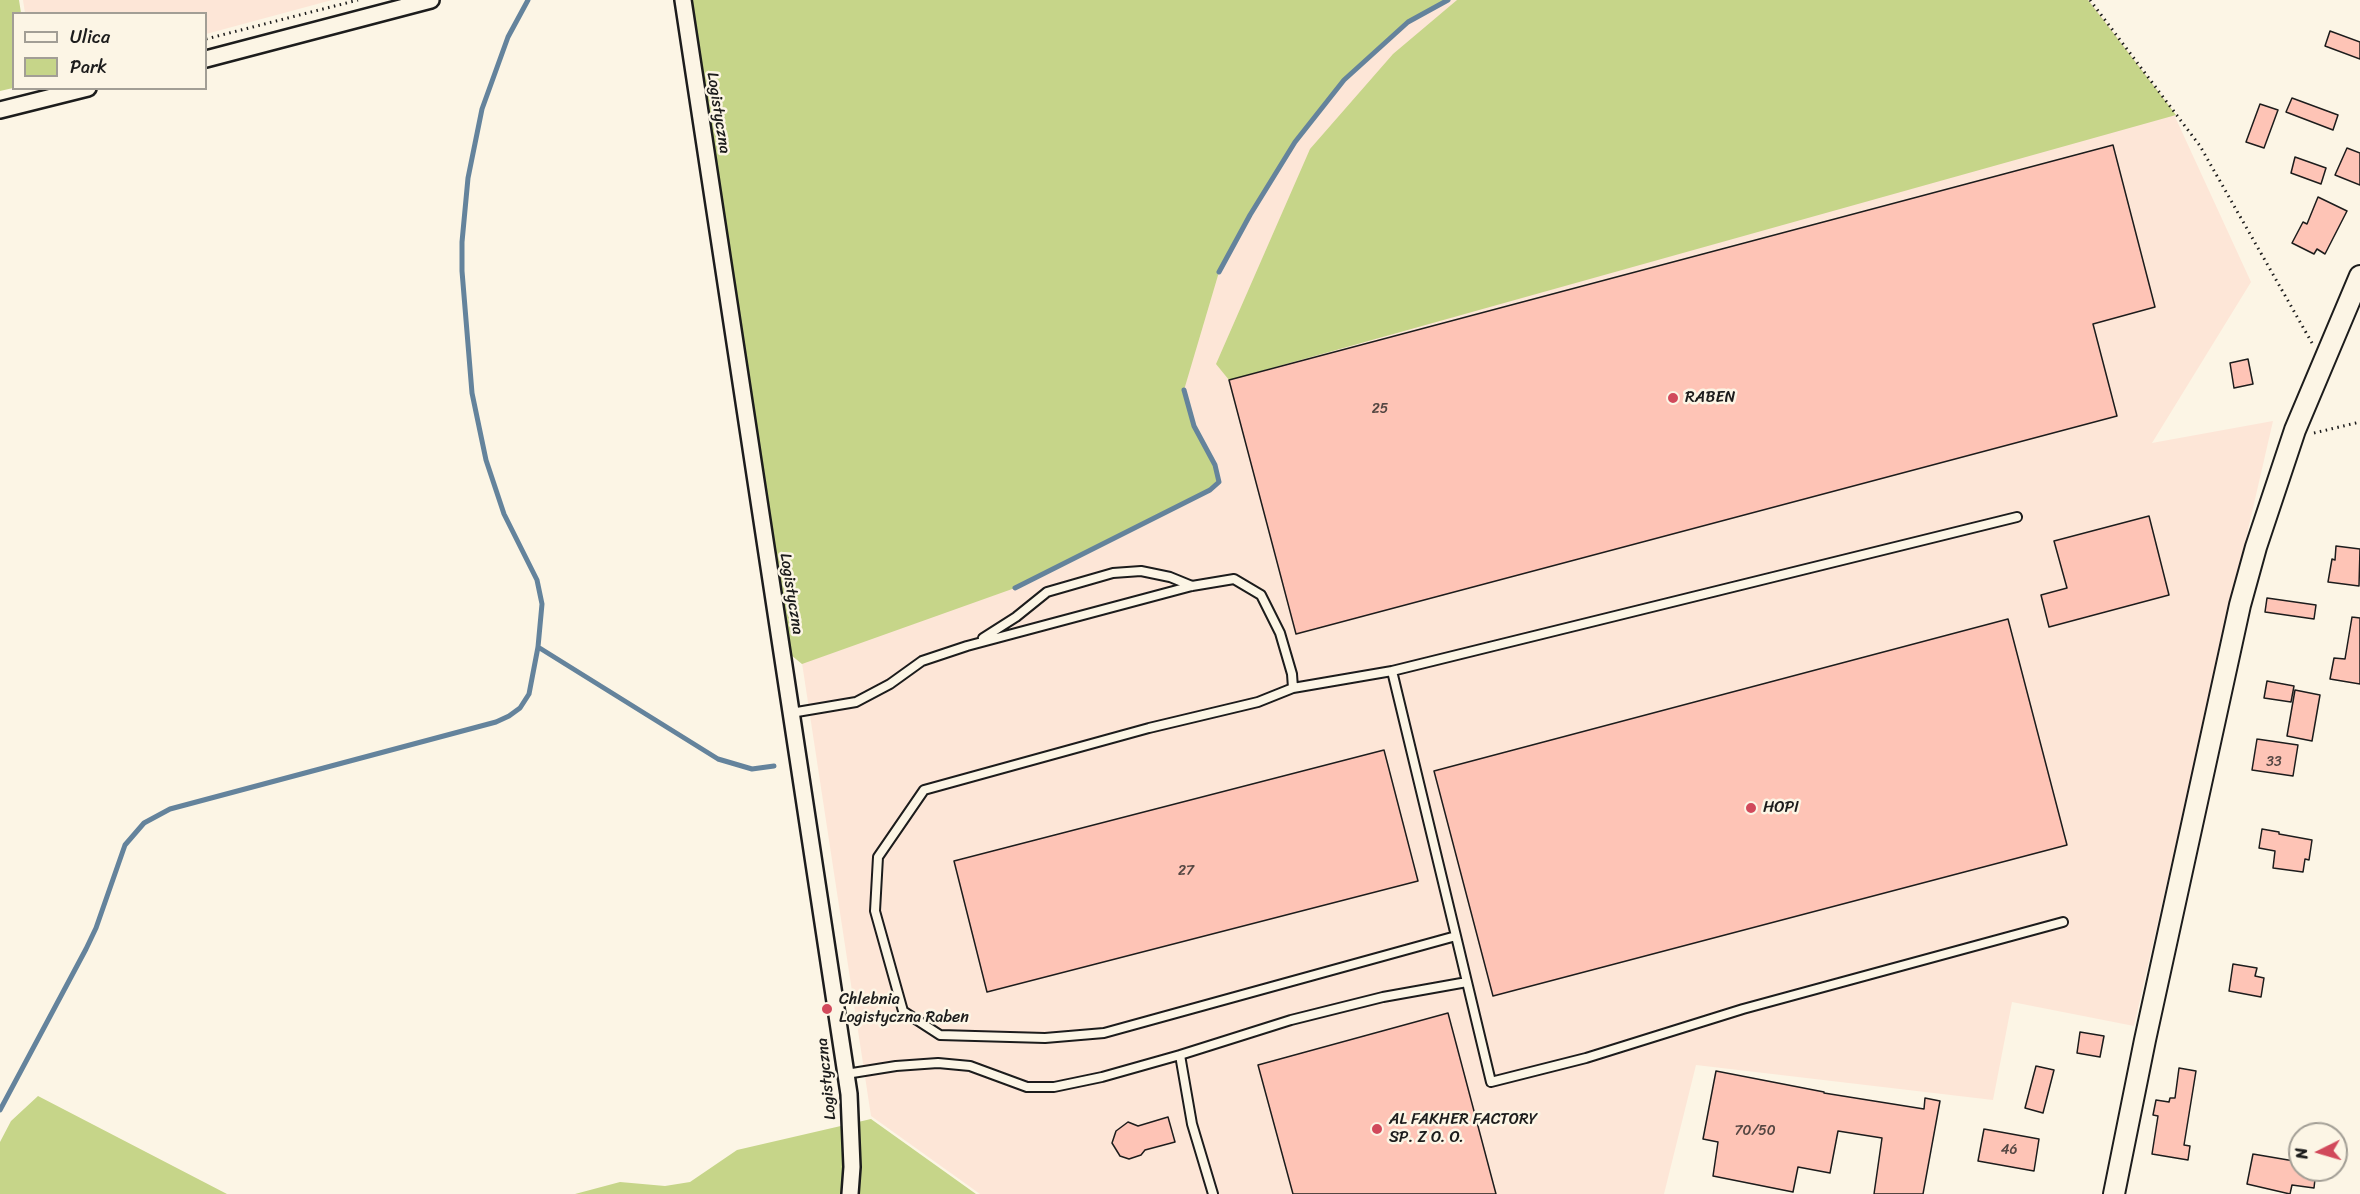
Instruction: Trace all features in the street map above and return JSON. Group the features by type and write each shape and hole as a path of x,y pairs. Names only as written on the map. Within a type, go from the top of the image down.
{"street":[{"path":"207,59 431,0"},
{"name":"Logistyczna","path":"683,0 849,1094 852,1157 850,1194"},
{"path":"0,110 80,90"},
{"path":"2115,1194 2145,1040 2240,605 2256,547 2295,430 2360,276"}],"lane":[{"path":"1456,936 1104,1033 1045,1038 940,1035 903,1011 875,911 878,857 924,790 1149,728 1258,702 1293,688 1392,671 2017,517"},
{"path":"791,713 856,702 890,684 922,661 992,634 1047,592 1113,573 1141,571 1170,577 1192,586"},
{"path":"967,645 1192,586 1234,579 1261,595 1280,633 1292,674 1293,688"},
{"path":"1392,671 1491,1082 1586,1058 1743,1009 2063,922"},
{"path":"846,1074 896,1066 938,1063 970,1066 1027,1087 1054,1087 1102,1077 1180,1055 1291,1020 1383,997 1467,982"},
{"path":"1180,1055 1192,1124 1213,1194"}],"path":[{"path":"207,39 358,0"},
{"path":"2090,0 2200,146 2312,343 2327,350"},
{"path":"2295,430 2316,433 2360,422"}],"shaded area":[{"path":"23,0 332,0 207,34 207,12 25,12"},
{"path":"701,0 2089,0 2171,108 2251,282 2152,443 2273,421 2134,1026 2012,1002 1993,1100 1696,1065 1664,1194 980,1194 871,1116"}],"green space":[{"path":"0,0 19,0 21,12 12,12 12,88 0,91"},
{"path":"683,0 1448,0 1408,22 1344,80 1295,142 1250,215 1219,272 1184,390 1194,426 1215,465 1219,482 1209,490 1015,588 802,664 781,647"},
{"path":"1457,0 2088,0 2176,115 1229,380 1216,364 1310,149 1393,54"},
{"path":"38,1096 227,1194 0,1194 0,1142 11,1121"},
{"path":"871,1119 976,1194 575,1194 620,1182 665,1186 690,1182 737,1150"}],"building":[{"path":"2330,31 2360,42 2360,59 2325,46"},
{"path":"2292,98 2338,115 2333,130 2286,112"},
{"path":"2260,104 2278,110 2264,148 2246,142"},
{"name":"RABEN","path":"2113,145 2155,307 2093,324 2117,416 1296,634 1229,380"},
{"path":"2347,148 2360,153 2360,185 2335,175"},
{"path":"2295,157 2326,168 2321,184 2291,173"},
{"path":"2318,197 2347,211 2325,254 2317,249 2314,254 2292,243 2303,222 2307,224"},
{"path":"2248,359 2253,384 2234,388 2230,363"},
{"path":"2149,516 2169,595 2049,627 2041,595 2067,588 2054,541"},
{"path":"2336,546 2360,549 2359,586 2328,582 2332,559 2335,560"},
{"path":"2267,598 2316,605 2314,619 2265,612"},
{"path":"2352,617 2360,618 2360,684 2330,679 2334,658 2345,659"},
{"name":"HOPI","path":"2008,619 2067,845 1493,996 1434,771"},
{"path":"2267,681 2294,686 2291,702 2264,698"},
{"path":"2295,690 2320,695 2312,741 2287,736"},
{"path":"2257,739 2298,745 2293,776 2252,770"},
{"path":"1384,750 1418,881 987,992 954,861"},
{"path":"2262,829 2312,840 2309,860 2305,859 2303,872 2273,868 2275,851 2259,848"},
{"path":"2233,964 2257,968 2255,976 2264,978 2261,997 2229,991"},
{"name":"AL FAKHER FACTORY SP. Z O. O.","path":"1448,1013 1496,1194 1293,1194 1258,1065"},
{"path":"2080,1032 2104,1036 2100,1057 2077,1053"},
{"path":"2036,1066 2054,1070 2043,1113 2025,1108"},
{"path":"2179,1068 2196,1071 2184,1145 2190,1146 2188,1160 2152,1154 2158,1116 2153,1115 2156,1100 2169,1102 2170,1098 2175,1098"},
{"path":"1716,1071 1824,1093 1924,1109 1925,1098 1940,1101 1923,1194 1874,1194 1882,1138 1838,1131 1830,1173 1798,1167 1793,1192 1713,1176 1718,1142 1703,1139"},
{"path":"1168,1117 1175,1142 1145,1150 1141,1155 1129,1159 1120,1156 1112,1143 1116,1131 1128,1122 1138,1126"},
{"path":"1984,1129 2039,1139 2034,1171 1978,1161"},
{"path":"2253,1154 2288,1160 2288,1182 2315,1182 2314,1188 2292,1185 2290,1194 2247,1184"}],"waterway":[{"path":"0,1110 96,928 125,845 144,823 170,809 496,722 520,708 529,694 538,647 542,604 537,580 504,514 486,460 472,393 462,271 462,242 468,178 482,109 508,37 528,0"},
{"path":"1219,272 1250,215 1295,142 1344,80 1408,22 1448,0"},
{"path":"1015,588 1210,490 1219,482 1215,465 1194,426 1184,390"},
{"path":"538,647 718,759 752,769 774,766"}],"place":[{"name":"RABEN","path":"1673,398"},
{"name":"HOPI","path":"1751,808"},
{"name":"Chlebnia Logistyczna Raben","path":"827,1009"},
{"name":"AL FAKHER FACTORY SP. Z O. O.","path":"1377,1129"}]}
